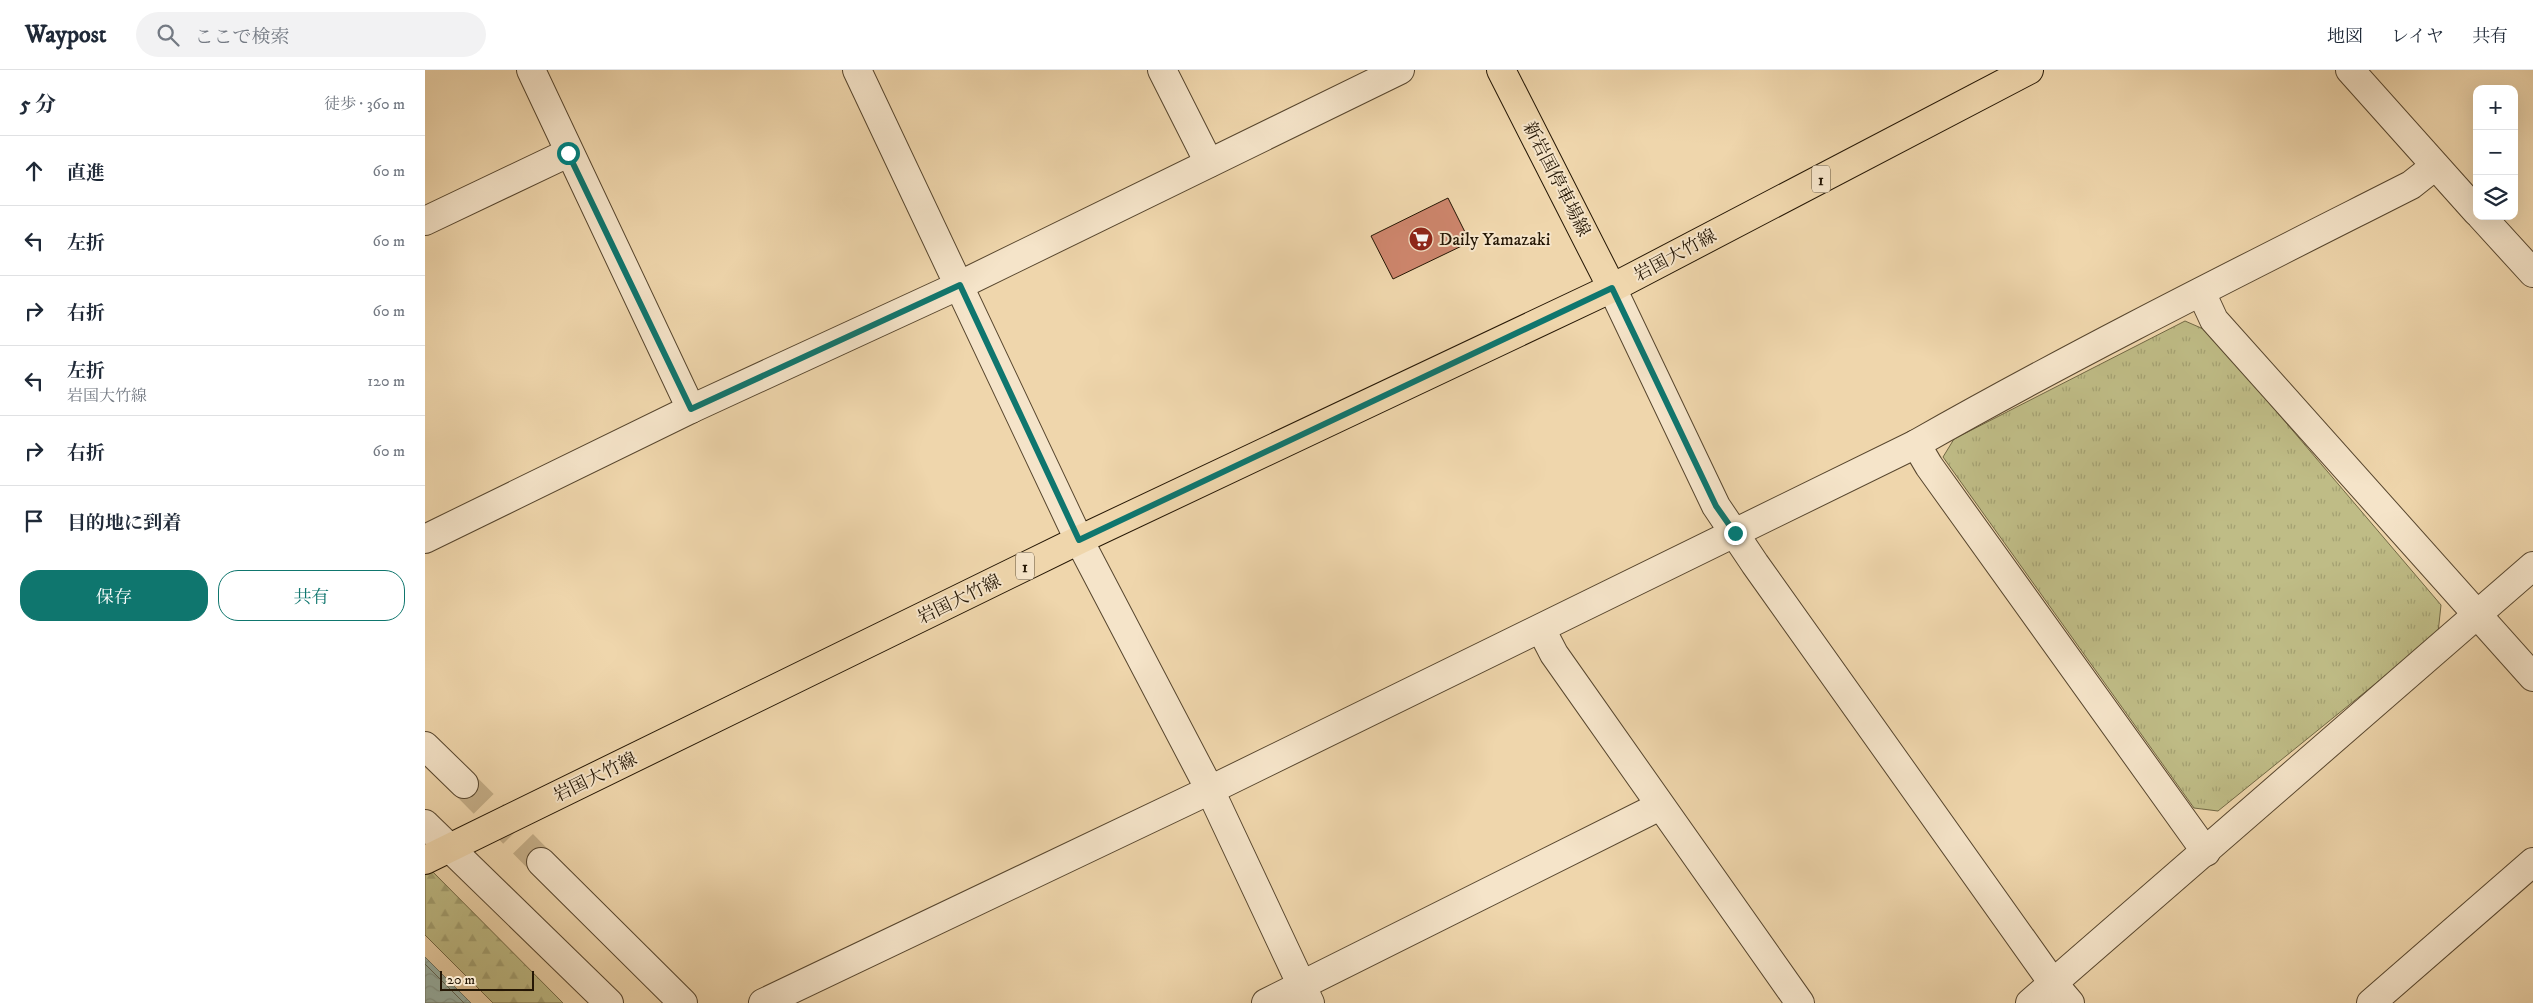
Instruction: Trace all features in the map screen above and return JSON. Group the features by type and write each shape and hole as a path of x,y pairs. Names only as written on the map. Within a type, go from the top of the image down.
{"main road":[{"name":"新岩国停車場線","path":"1501,70 1612,288"},
{"name":"岩国大竹線","path":"439,854 1079,540 1612,288 2029,70"}],"street":[{"path":"531,70 568,153 691,409"},
{"path":"857,70 1079,540 1209,790 1306,994"},
{"path":"1162,70 1209,163"},
{"path":"425,539 691,409 960,285 1400,70"},
{"path":"2350,70 2473,208"},
{"path":"425,221 568,153"},
{"path":"763,1003 1209,790 1916,444 1986,404 2411,185 2435,166"},
{"path":"2485,220 2533,273"},
{"path":"1612,288 1716,506 2061,993"},
{"path":"2201,292 2214,320 2533,677"},
{"path":"1916,444 1929,466 2206,852"},
{"path":"2030,1003 2061,993 2206,852 2533,566"},
{"path":"1541,629 1554,654 1795,1001"},
{"path":"425,746 465,784"},
{"path":"1267,1003 1306,994 1660,806"},
{"path":"425,824 439,854 609,1003"},
{"path":"541,862 683,1003"},
{"path":"2371,1003 2533,862"}],"green space":[{"path":"2185,321 2208,331 2441,605 2438,633 2218,811 2194,808 1943,457 1954,439"},
{"path":"425,864 563,1003 493,1003 425,935"}],"water":[{"path":"425,957 471,1003 425,1003"}],"building":[{"name":"Daily Yamazaki","path":"1448,198 1470,242 1393,279 1371,236"}],"tunnel":[{"path":"464,784 541,862"}],"place":[{"name":"Daily Yamazaki","path":"1421,239"}],"route":[{"path":"568,153 691,409 960,285 1079,540 1612,288 1716,506 1735,533"}]}
